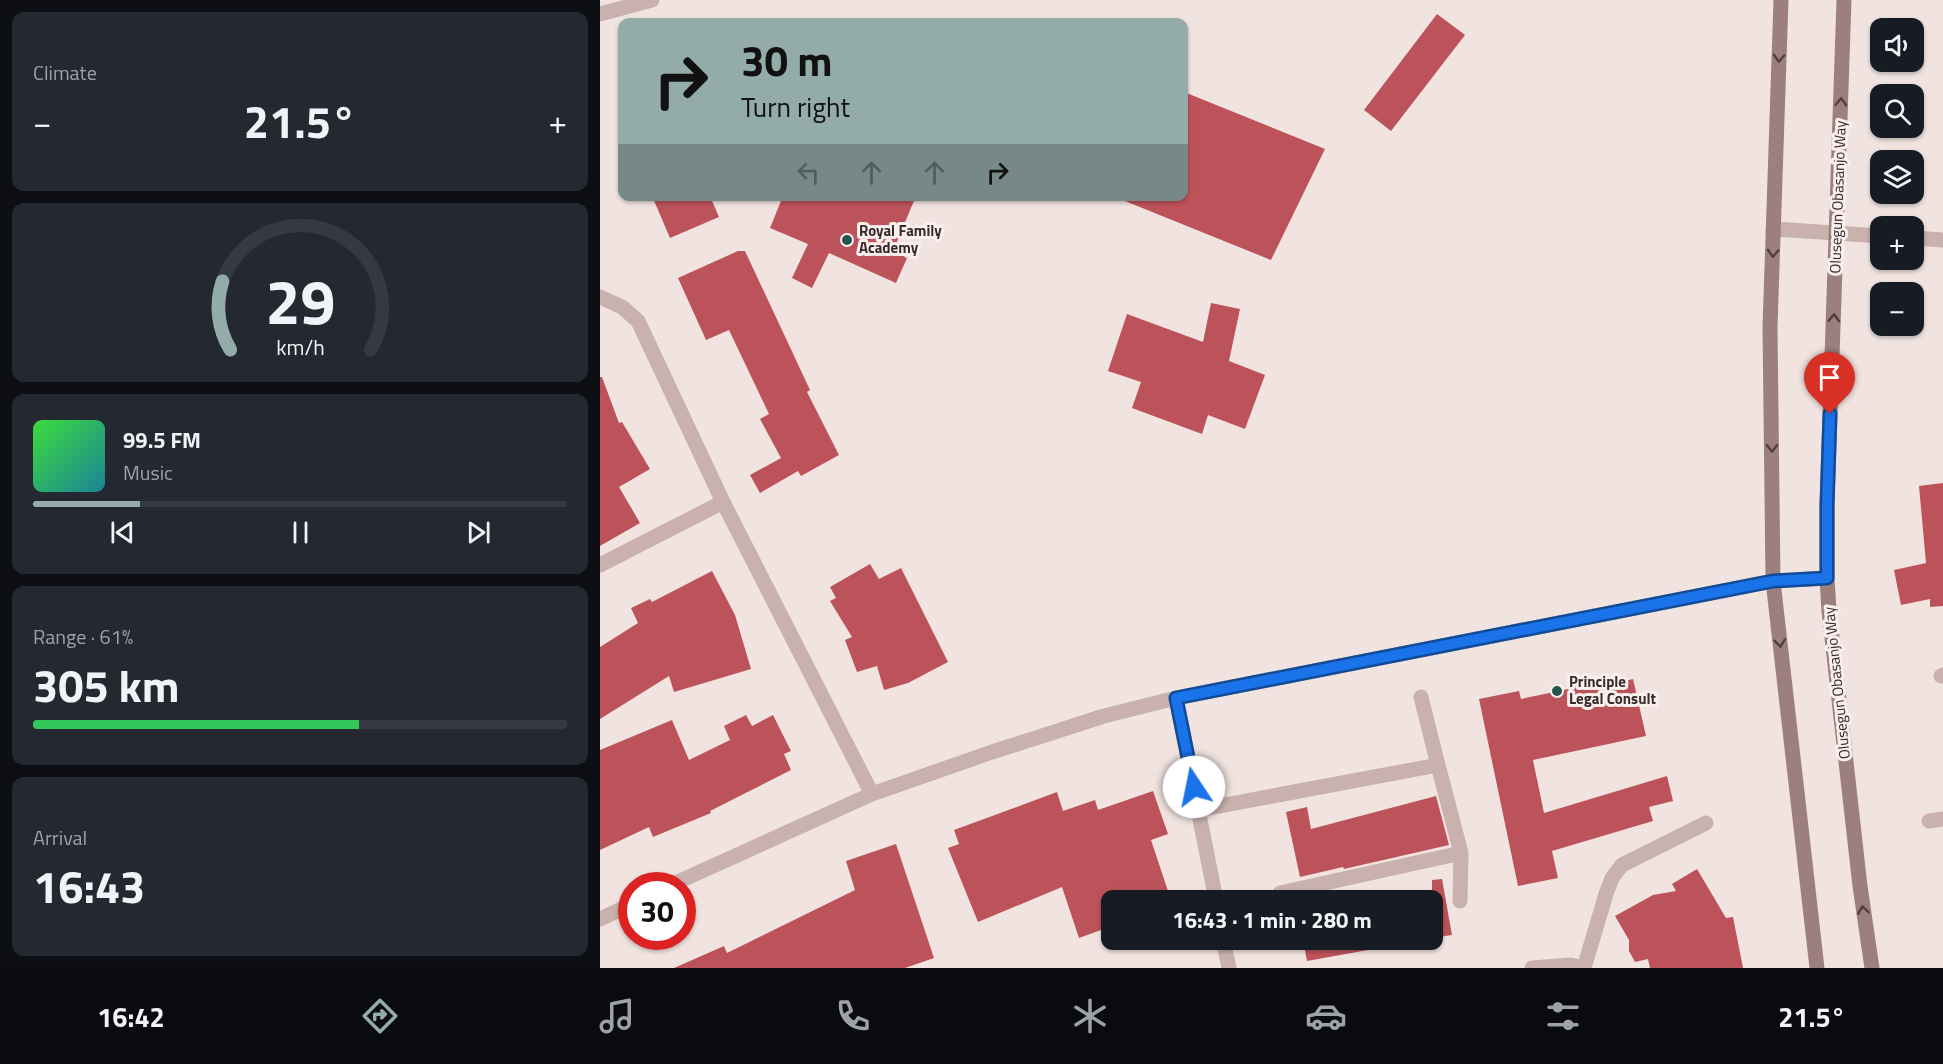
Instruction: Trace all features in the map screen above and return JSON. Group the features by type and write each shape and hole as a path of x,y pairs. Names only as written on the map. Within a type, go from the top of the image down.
{"main road":[{"path":"1781,0 1770,327 1773,581 1817,968"},
{"name":"Olusegun Obasanjo Way","path":"1844,0 1827,505 1827,578 1860,886 1872,968"}],"street":[{"path":"607,8 652,0"},
{"path":"1773,229 1870,235"},
{"path":"1924,239 1943,240"},
{"path":"600,297 622,307 638,321 723,502 872,794"},
{"path":"600,565 723,502"},
{"path":"696,874 872,794 1104,716 1176,698 1773,581 1827,578"},
{"path":"1176,698 1214,890"},
{"path":"1421,698 1461,852 1460,901"},
{"path":"1198,810 1438,765"},
{"path":"1532,968 1571,964 1584,968 1606,894 1612,878 1622,865 1706,823"},
{"path":"1293,890 1461,852"},
{"path":"600,919 618,911"},
{"path":"1225,950 1229,968"}],"building":[{"path":"1437,14 1465,35 1391,131 1364,110"},
{"path":"1188,94 1325,149 1271,260 1125,201 1188,201"},
{"path":"654,201 712,201 719,217 670,238"},
{"name":"Royal Family Academy","path":"781,201 914,201 893,251 907,258 896,283 829,253 812,288 792,278 808,244 770,228"},
{"path":"738,251 745,251 810,390 807,392 839,455 801,476 798,471 760,493 750,475 781,458 760,419 769,414 729,330 706,340 678,278"},
{"path":"1211,303 1240,309 1229,361 1265,375 1245,429 1208,415 1202,434 1132,408 1141,382 1108,371 1127,314 1203,342"},
{"path":"600,377 602,377 619,423 622,422 650,469 619,487 640,523 600,546"},
{"path":"1943,483 1943,606 1930,607 1930,599 1901,605 1894,570 1926,563 1919,486"},
{"path":"870,564 879,579 901,568 948,662 908,683 884,690 877,666 857,672 845,640 852,637 830,601 836,598 830,587"},
{"path":"712,571 735,615 751,669 674,692 669,676 600,719 600,647 638,623 631,608 650,599 652,602"},
{"path":"1633,679 1646,736 1533,760 1544,813 1667,776 1673,801 1649,807 1653,821 1552,851 1558,878 1518,886 1479,699 1519,691 1521,699 1611,680 1612,684"},
{"path":"746,715 752,726 773,715 791,751 784,754 791,770 710,811 711,813 653,837 649,827 600,850 600,750 672,720 689,760 730,740 724,726"},
{"path":"1153,791 1168,834 1151,840 1168,890 1101,890 1101,930 1079,938 1062,887 978,922 948,848 959,844 954,830 1057,792 1063,811 1095,800 1098,810"},
{"path":"1436,796 1449,845 1300,877 1286,812 1307,807 1311,829"},
{"path":"896,844 934,958 905,968 674,968 724,946 727,953 855,890 846,861"},
{"path":"1697,869 1726,918 1733,917 1743,968 1650,968 1648,959 1635,962 1629,951 1629,940 1615,916 1653,895 1676,891 1672,884"},
{"path":"1442,879 1452,935 1443,936 1443,890 1432,890 1432,880"},
{"path":"1305,950 1368,950 1307,961"}],"place":[{"name":"Royal Family Academy","path":"847,240"},
{"name":"Principle Legal Consult","path":"1557,691"}],"route":[{"path":"1194,787 1176,698 1773,581 1827,578 1830,414"}]}
